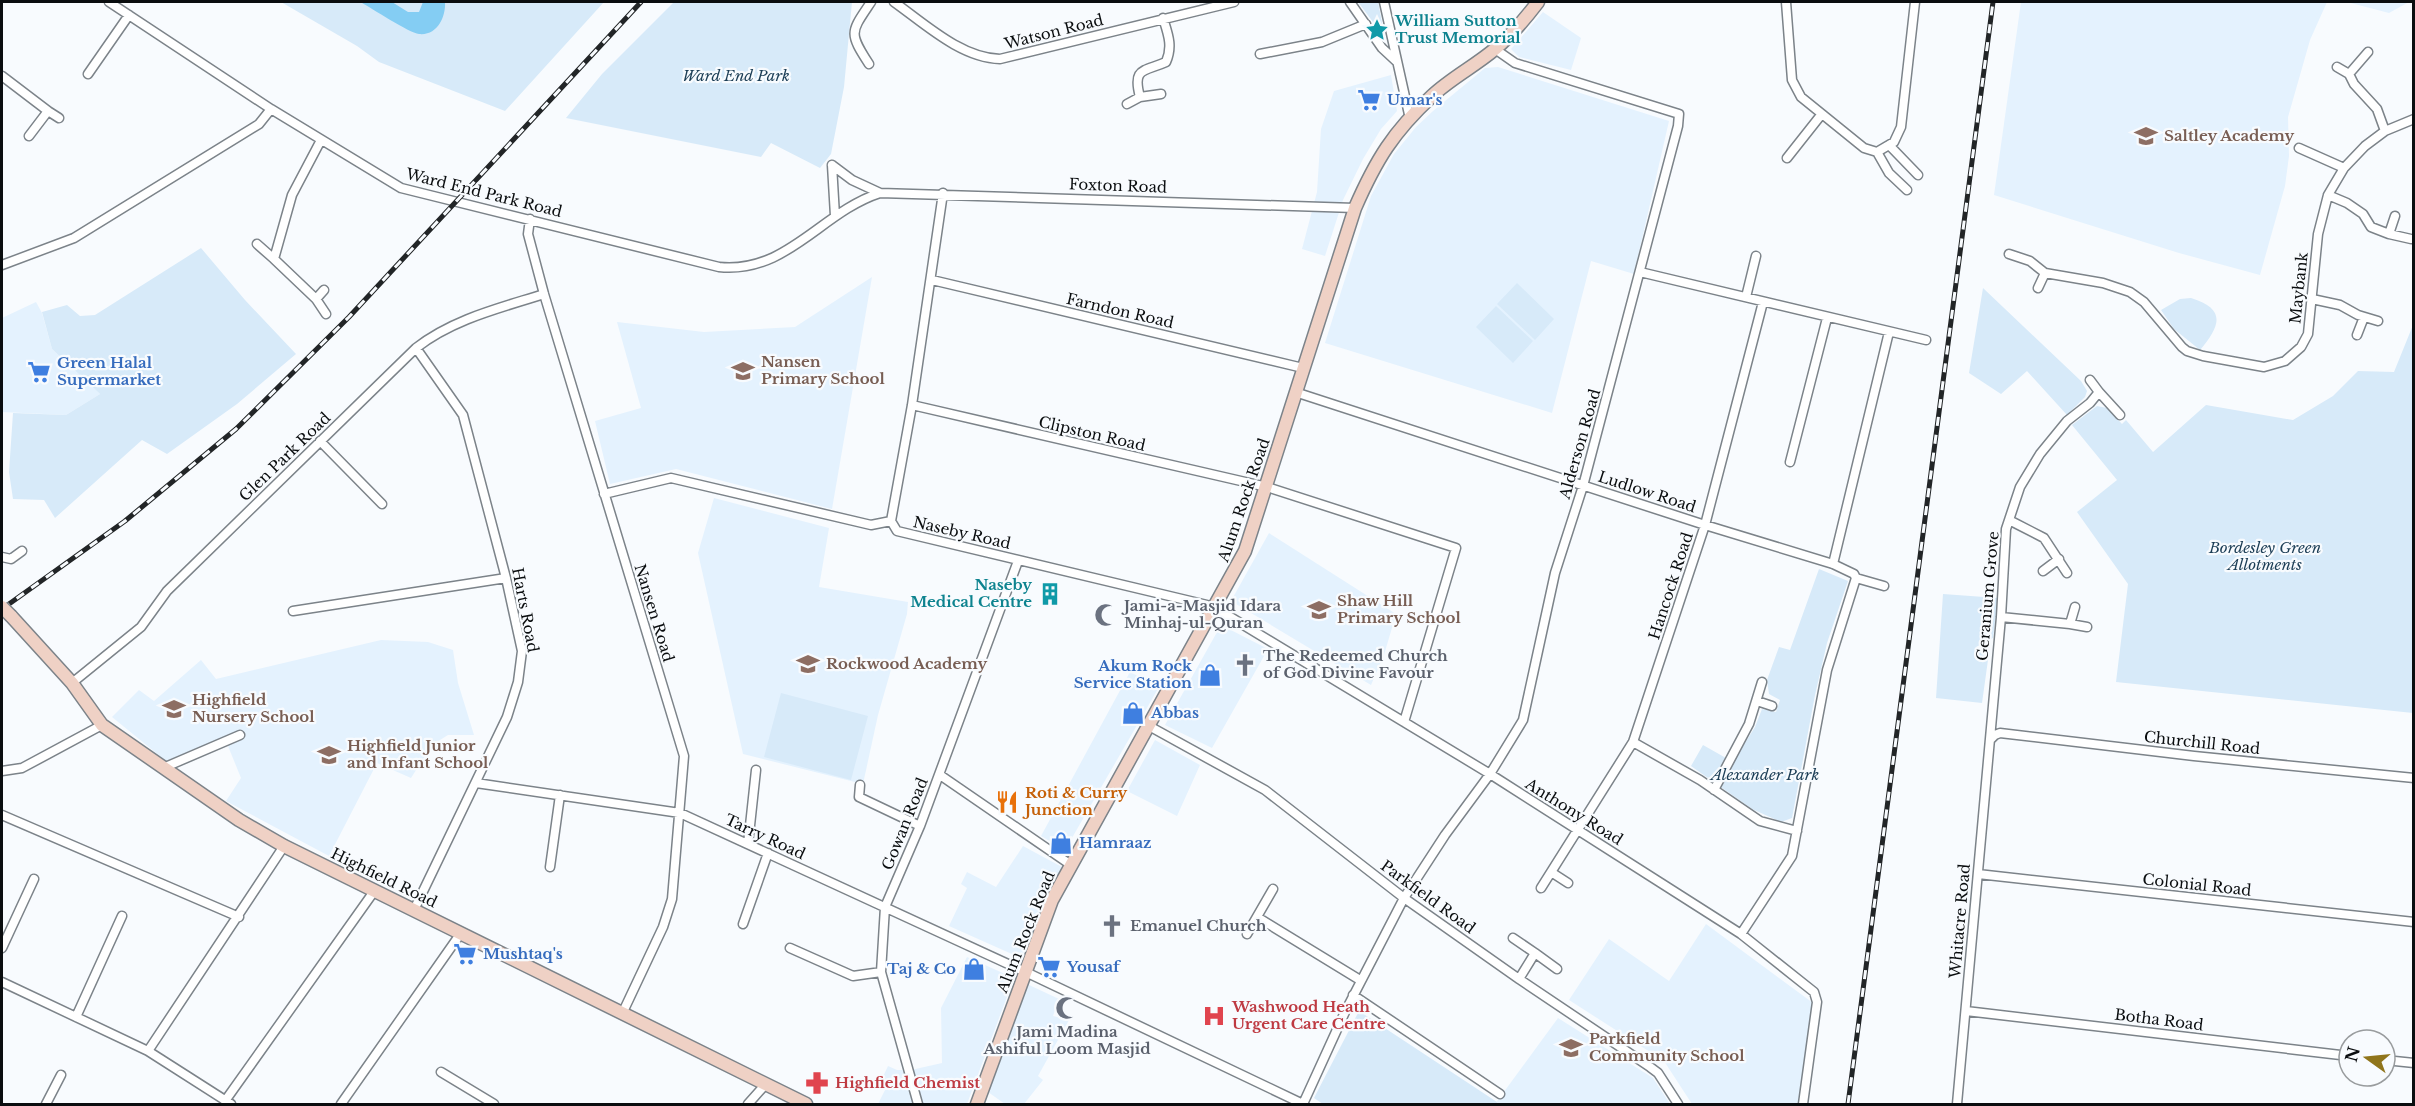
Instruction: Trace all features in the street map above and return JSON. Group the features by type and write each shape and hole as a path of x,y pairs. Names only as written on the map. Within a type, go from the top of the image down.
{"street":[{"name":"Ward End Park Road","path":"109,2 271,109 401,188 720,267 732,268 768,261 786,252 860,199 880,193"},
{"path":"869,64 854,41 854,29 871,2"},
{"name":"Watson Road","path":"894,2 967,51 985,58 1000,59 1234,2"},
{"path":"1350,2 1382,48 1396,61"},
{"path":"1384,2 1410,118"},
{"name":"Alum Rock Road","path":"980,1103 1024,972 1052,900 1245,551 1355,208 1368,180 1389,141 1410,118 1434,94 1495,50 1522,24 1538,2"},
{"path":"1786,2 1792,80 1801,97 1864,148 1877,152 1889,173 1907,190"},
{"path":"1877,152 1894,142 1901,127 1915,2"},
{"path":"88,74 129,15"},
{"path":"1140,97 1136,82 1137,75 1143,70 1166,62 1170,53 1171,44 1163,18"},
{"path":"1260,54 1322,42 1366,24"},
{"name":"Alderson Road","path":"1303,1104 1360,980 1404,897 1445,835 1490,774 1523,720 1555,573 1583,486 1678,126 1679,114 1515,63 1495,50"},
{"path":"2349,74 2368,52"},
{"path":"2337,67 2349,74 2354,84 2377,109 2385,131"},
{"path":"2,76 59,118"},
{"path":"1127,104 1140,97 1161,94"},
{"path":"2,265 74,238 259,123 271,109"},
{"path":"28,136 48,111"},
{"path":"1787,158 1821,115"},
{"name":"Maybank","path":"2009,254 2030,261 2045,273 2103,283 2130,292 2144,302 2187,351 2264,367 2285,361 2301,347 2308,334 2318,234 2328,195 2344,168 2385,131 2414,119"},
{"path":"274,259 292,195 321,140"},
{"path":"1889,145 1918,174"},
{"path":"2299,148 2344,168"},
{"path":"835,216 832,165 852,180 880,193"},
{"name":"Foxton Road","path":"880,193 1355,208"},
{"path":"891,521 912,405 944,194"},
{"path":"2328,195 2348,203 2363,214 2371,227 2411,239"},
{"path":"2390,234 2395,216"},
{"name":"Nansen Road","path":"530,219 528,234 544,294 684,756 672,899 663,927 622,1014"},
{"path":"257,244 316,299 326,314"},
{"path":"1746,297 1756,256"},
{"path":"1640,272 1926,340"},
{"path":"2038,288 2045,273"},
{"name":"Farndon Road","path":"932,280 1303,368"},
{"path":"316,299 324,290"},
{"name":"Glen Park Road","path":"72,683 141,627 168,591 416,348 435,333 544,294"},
{"path":"2313,299 2340,305 2378,321"},
{"name":"Hancock Road","path":"1541,888 1634,742 1705,525 1763,302"},
{"path":"2357,335 2364,317"},
{"path":"1790,462 1827,318"},
{"path":"1833,564 1889,332"},
{"name":"Harts Road","path":"414,910 507,717 521,666 522,651 506,578 462,415 416,348"},
{"path":"2090,380 2120,415"},
{"name":"Ludlow Road","path":"1295,392 1583,486 1833,564 1854,574 1856,578 1884,586"},
{"name":"Geranium Grove","path":"1990,740 2001,617 2004,546 2008,520 2020,488 2040,454 2067,421 2090,403 2099,392"},
{"name":"Clipston Road","path":"912,405 1267,487 1456,548 1404,722"},
{"path":"320,441 381,504"},
{"name":"Naseby Road","path":"604,494 671,478 871,525 891,521 897,531 1214,608"},
{"path":"2008,520 2044,538 2067,573"},
{"path":"2,557 11,559 22,551"},
{"path":"2043,571 2059,558"},
{"name":"Gowan Road","path":"918,1104 881,972 885,907 920,826 1018,561"},
{"path":"293,611 506,578"},
{"path":"1741,934 1792,856 1827,670 1856,578"},
{"name":"Highfield Road","path":"2,607 72,683 102,725 238,820 284,846 806,1104"},
{"path":"2070,624 2074,607"},
{"name":"Anthony Road","path":"1214,608 1579,830 1741,934 1814,992 1817,1002 1803,1104"},
{"path":"2001,617 2087,627"},
{"path":"1714,790 1749,724 1762,682"},
{"path":"1757,701 1772,706"},
{"path":"2,783 2,771 22,768 102,725"},
{"name":"Parkfield Road","path":"1149,726 1265,790 1404,897 1519,979 1658,1073 1678,1104"},
{"name":"Churchill Road","path":"1990,740 2000,733 2183,755 2414,778"},
{"path":"163,768 240,735"},
{"name":"Whitacre Road","path":"1957,1104 1990,740"},
{"path":"1634,742 1714,790 1760,821 1797,831"},
{"path":"748,844 756,770"},
{"path":"939,775 1071,865"},
{"name":"Tarry Road","path":"476,783 680,813 1303,1104"},
{"path":"860,784 859,797 920,826"},
{"path":"550,867 560,795"},
{"path":"2,815 239,917"},
{"path":"148,1051 284,846"},
{"path":"743,924 768,853"},
{"path":"1551,872 1568,883"},
{"name":"Colonial Road","path":"1978,874 2414,922"},
{"path":"2,948 34,879"},
{"path":"1247,934 1273,889"},
{"path":"2,982 148,1051 228,1103 375,890"},
{"path":"76,1017 122,916"},
{"path":"1257,917 1360,980"},
{"path":"341,1104 461,933"},
{"path":"1513,938 1557,969"},
{"path":"790,948 853,976 881,972"},
{"path":"1519,979 1535,953"},
{"path":"1353,995 1500,1094"},
{"name":"Botha Road","path":"1966,1011 2337,1055"},
{"path":"2397,1061 2414,1063"},
{"path":"441,1072 495,1104"},
{"path":"46,1104 62,1076"},
{"path":"748,1104 765,1085"}],"shaded area":[{"name":"Saltley Academy","path":"2021,2 2327,2 2310,40 2288,117 2289,156 2285,186 2260,275 2179,253 1994,195"},
{"path":"2347,2 2409,2 2389,13"},
{"path":"1543,12 1581,38 1571,70 1519,57 1511,49"},
{"path":"1498,67 1669,121 1634,274 1591,261 1552,413 1325,343 1371,196 1394,154 1416,127 1433,111 1485,68"},
{"path":"1391,75 1397,111 1381,129 1363,159 1343,200 1325,256 1302,249 1317,192 1321,129 1334,91"},
{"name":"Nansen Primary School","path":"872,277 832,509 676,469 610,484 595,421 641,408 617,322 704,332 795,327"},
{"name":"Green Halal Supermarket","path":"36,302 42,313 52,349 100,394 66,415 2,412 2,318"},
{"name":"Rockwood Academy","path":"714,498 829,528 819,587 908,602 907,614 878,715 863,784 743,754 698,553"},
{"name":"Shaw Hill Primary School","path":"1269,533 1396,614 1384,655 1371,685 1231,601"},
{"path":"1221,625 1268,649 1212,748 1165,725"},
{"name":"Highfield Junior and Infant School","path":"381,640 428,642 453,650 458,683 474,735 448,735 432,745 411,778 377,763 329,856 226,801 241,778 228,746 239,737 238,732 166,761 112,717 139,690 154,701 201,660 216,679"},
{"path":"1130,672 1159,687 1065,850 1041,836"},
{"path":"1155,740 1200,765 1177,816 1127,791"},
{"path":"1023,846 1062,867 1021,958 949,926 967,888 961,884 967,872 996,887"},
{"path":"1706,924 1813,1003 1799,1104 1692,1104 1664,1061 1569,1000 1609,939 1669,981"},
{"path":"967,957 1014,978 967,1104 878,1104 887,1086 880,1083 888,1066 897,1070 911,1070 942,1063 941,1008"},
{"path":"1027,984 1059,999 1053,1016 1069,1020 1038,1076 1043,1080 1024,1104 1005,1104 988,1092"},
{"name":"Parkfield Community School","path":"1558,1018 1653,1078 1670,1104 1495,1104"}],"green space":[{"path":"281,2 604,2 505,111 379,62 357,46"},
{"name":"Ward End Park","path":"674,2 852,2 844,87 831,154 820,168 771,143 761,157 566,118 602,74"},
{"path":"1358,2 1378,2 1385,38"},
{"path":"201,248 245,300 296,354 237,404 167,454 142,440 55,518 44,500 13,499 9,472 13,413 66,415 100,394 52,349 42,312 67,305 80,316 95,315"},
{"path":"1517,283 1554,319 1535,340 1497,304"},
{"path":"1983,288 2081,381 2087,391 2085,397 2067,415 2027,371 2001,394 1969,373"},
{"path":"2191,298 2210,307 2215,313 2216,325 2200,350 2174,329 2161,310 2180,299"},
{"path":"1496,306 1533,341 1513,363 1476,327"},
{"name":"Bordesley Green Allotments","path":"2413,325 2413,713 2116,682 2128,584 2077,512 2117,480 2072,425 2097,406 2107,408 2122,424 2126,420 2153,452 2206,405 2293,420 2333,396 2358,371 2394,372"},
{"name":"Alexander Park","path":"1819,569 1848,581 1827,643 1792,818 1781,822 1752,809 1691,766 1703,745 1733,762 1755,727 1762,709 1776,712 1780,700 1769,694 1767,680 1779,647 1790,650"},
{"path":"1943,594 1998,598 1993,638 1976,647 1988,660 1982,703 1936,698"},
{"path":"781,693 868,716 851,780 764,757"},
{"path":"1359,1011 1497,1103 1323,1104 1314,1098"}],"water":[{"path":"360,2 392,2 408,12 419,12 423,2 445,2 445,8 442,19 435,29 419,34"}],"railway":[{"path":"2,609 125,521 236,429 349,317 641,2"},
{"path":"1848,1104 1993,2"}],"place":[{"name":"William Sutton Trust Memorial","path":"1377,30"},
{"name":"Umar's","path":"1369,100"},
{"name":"Saltley Academy","path":"2146,136"},
{"name":"Nansen Primary School","path":"743,371"},
{"name":"Green Halal Supermarket","path":"39,372"},
{"name":"Naseby Medical Centre","path":"1050,594"},
{"name":"Shaw Hill Primary School","path":"1319,610"},
{"name":"Jami-a-Masjid Idara Minhaj-ul-Quran","path":"1106,615"},
{"name":"Rockwood Academy","path":"808,664"},
{"name":"The Redeemed Church of God Divine Favour","path":"1245,665"},
{"name":"Akum Rock Service Station","path":"1210,675"},
{"name":"Highfield Nursery School","path":"174,709"},
{"name":"Abbas","path":"1133,713"},
{"name":"Highfield Junior and Infant School","path":"329,755"},
{"name":"Roti & Curry Junction","path":"1007,802"},
{"name":"Hamraaz","path":"1061,843"},
{"name":"Emanuel Church","path":"1112,926"},
{"name":"Mushtaq's","path":"465,954"},
{"name":"Yousaf","path":"1049,967"},
{"name":"Taj & Co","path":"974,969"},
{"name":"Jami Madina Ashiful Loom Masjid","path":"1067,1008"},
{"name":"Washwood Heath Urgent Care Centre","path":"1214,1016"},
{"name":"Parkfield Community School","path":"1571,1048"},
{"name":"Highfield Chemist","path":"817,1083"}]}
